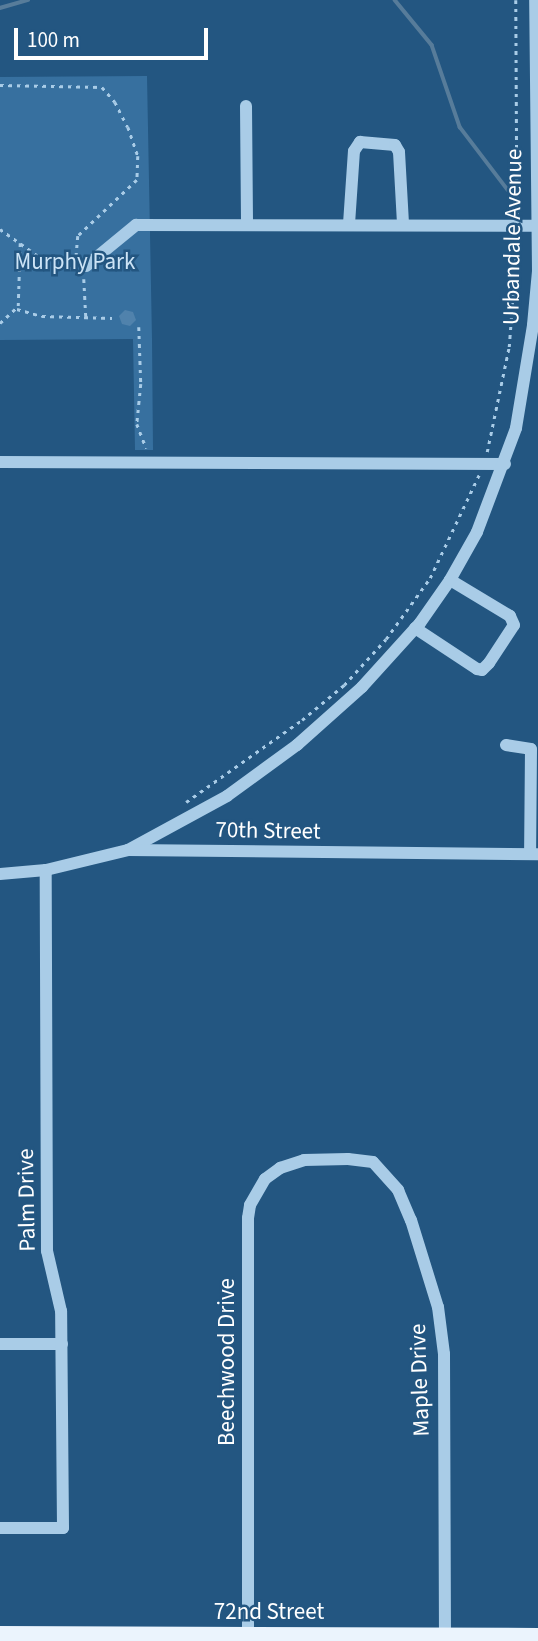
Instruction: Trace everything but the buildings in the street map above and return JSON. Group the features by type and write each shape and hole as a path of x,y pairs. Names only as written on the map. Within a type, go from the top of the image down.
{"main road":[{"name":"72nd Street","path":"0,1635 393,1639 538,1637"}],"street":[{"name":"Urbandale Avenue","path":"128,850 227,796 297,745 362,687 415,628 450,580 477,532 505,464 522,399 538,281 535,0"},
{"path":"246,106 247,225"},
{"path":"349,224 354,151 360,142 396,145 399,152 403,224"},
{"path":"85,268 136,225 537,226"},
{"path":"0,462 505,464"},
{"path":"415,628 477,668 482,670 489,663 514,625 510,616 450,580"},
{"path":"506,746 531,750 534,854"},
{"name":"70th Street","path":"0,874 46,870 128,850 534,854"},
{"name":"Palm Drive","path":"0,1528 63,1528 60,1302 47,1251 46,870"},
{"name":"Beechwood Drive","path":"248,1637 250,1205 265,1178 280,1168 304,1160 348,1159"},
{"name":"Maple Drive","path":"348,1159 373,1162 398,1190 411,1220 438,1307 444,1354 444,1637"},
{"path":"0,1344 62,1344"}],"path":[{"path":"516,0 517,218"},
{"path":"0,85 102,87 128,127 139,164 139,175 134,186 78,236 76,269 50,263 0,229"},
{"path":"485,457 509,347 517,235"},
{"path":"0,323 17,309 20,243"},
{"path":"85,268 86,318"},
{"path":"17,309 42,316 112,318"},
{"path":"139,327 141,384 137,424 146,448"},
{"path":"184,820 177,808 302,720 344,685 386,639 430,578 478,478"}],"green space":[{"name":"Murphy Park","path":"147,76 153,450 135,450 133,339 0,340 0,77"}],"waterway":[{"path":"0,8 28,0"},
{"path":"395,0 432,45 460,127 508,190"}]}
